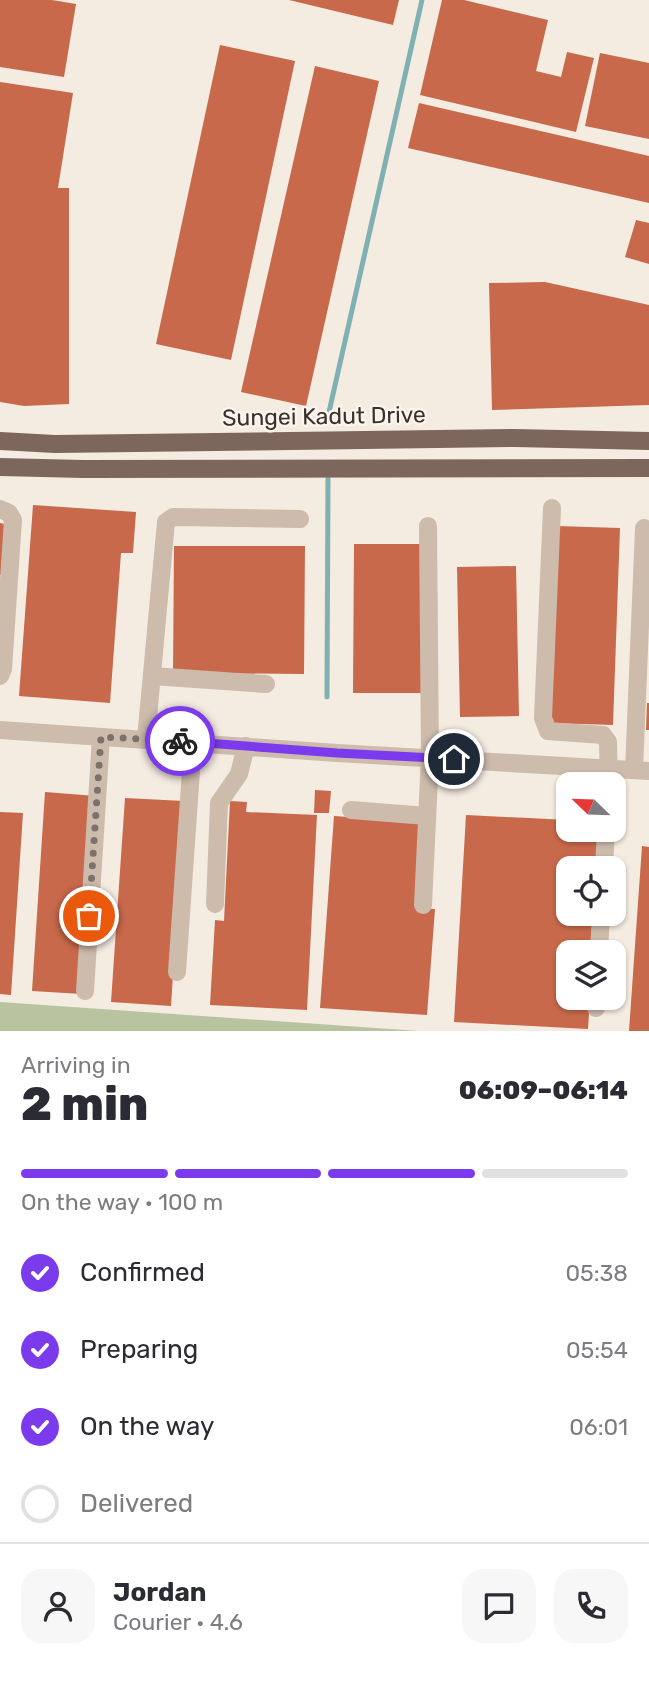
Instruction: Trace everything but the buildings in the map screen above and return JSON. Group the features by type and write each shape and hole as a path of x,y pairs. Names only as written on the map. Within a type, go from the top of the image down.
{"main road":[{"name":"Sungei Kadut Drive","path":"0,441 55,444 515,438 649,441"},
{"path":"0,467 649,468"}],"street":[{"path":"552,508 543,718 548,731 603,735 608,742 609,772"},
{"path":"0,509 9,513 13,520 3,669 0,676"},
{"path":"146,739 164,526 169,518 300,519"},
{"path":"423,905 430,757 428,526"},
{"path":"642,770 644,528"},
{"path":"152,676 266,684"},
{"path":"0,730 430,757 571,772"},
{"path":"85,991 101,737"},
{"path":"177,972 193,742"},
{"path":"215,904 219,803 239,774 246,746"},
{"path":"351,810 427,816"}],"green space":[{"path":"0,1002 419,1031 0,1031"}],"waterway":[{"path":"329,412 422,0"},
{"path":"327,697 328,479"}],"way so far":[{"path":"89,916 101,737 180,741"}],"route":[{"path":"180,741 454,759"}]}
